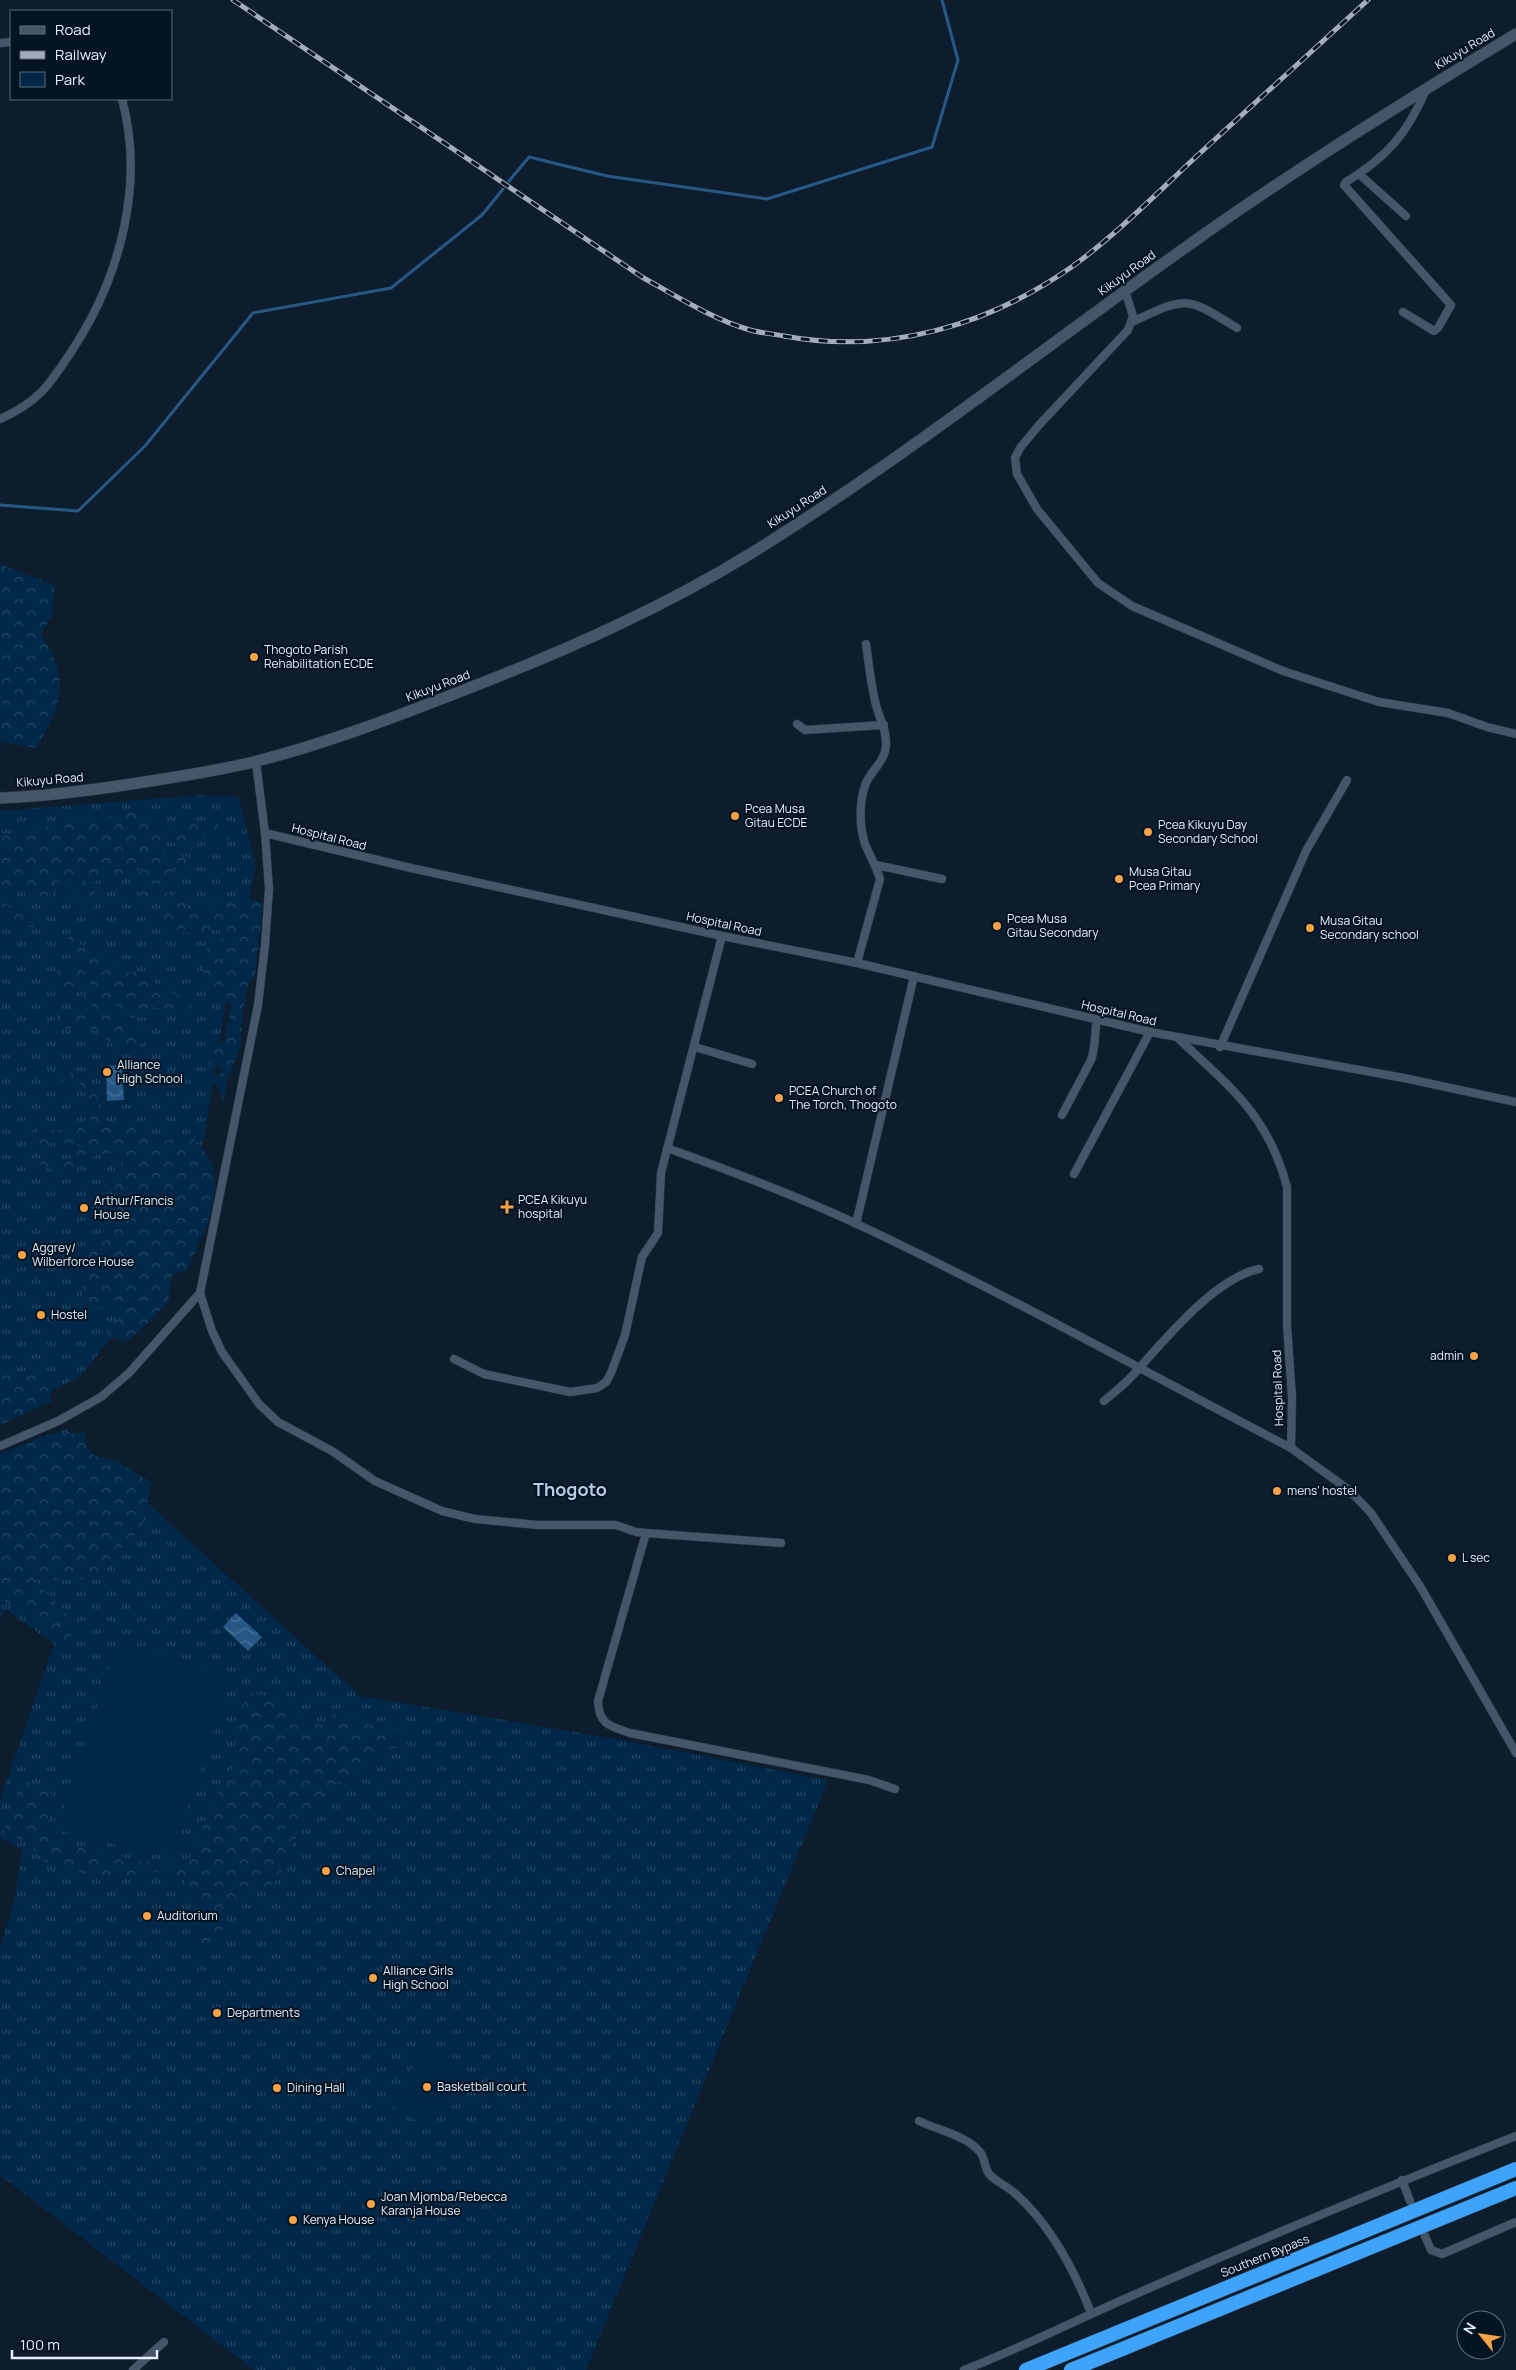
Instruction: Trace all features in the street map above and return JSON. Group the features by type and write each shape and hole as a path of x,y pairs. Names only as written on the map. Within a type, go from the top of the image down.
{"highway":[{"name":"Southern Bypass","path":"1026,2370 1516,2169"},
{"path":"1071,2370 1516,2188"}],"main road":[{"name":"Kikuyu Road","path":"0,798 106,789 256,762 408,712 508,673 620,624 684,592 832,502 978,400 1125,291 1295,172 1426,88 1516,34"}],"street":[{"path":"1403,312 1432,331 1436,331 1451,304 1345,188 1346,182 1386,154 1398,141 1415,115 1426,88"},
{"path":"0,419 21,409 55,378 89,324 114,265 130,182 129,126 122,100"},
{"path":"1359,174 1406,216"},
{"path":"1125,291 1132,308 1132,322"},
{"path":"1237,328 1202,306 1180,302 1132,322 1118,341 1038,426 1020,448 1015,458 1017,474 1037,509 1098,583 1132,606 1283,671 1379,702 1448,712 1487,727 1516,734"},
{"path":"858,963 878,893 880,879 876,865 865,843 862,830 862,796 871,774 884,756 886,748 884,725 876,703 866,644"},
{"path":"797,724 804,730 884,725"},
{"path":"256,762 265,834 269,889 258,1005 200,1293 212,1332 222,1352 259,1404 278,1422 332,1451 375,1481 442,1511 475,1519 538,1525 616,1524 646,1533 781,1543"},
{"path":"1220,1047 1306,852 1347,780"},
{"name":"Hospital Road","path":"265,834 722,936 858,963 1220,1047 1404,1078 1516,1102"},
{"path":"876,865 942,878"},
{"path":"454,1359 484,1374 570,1392 597,1388 606,1382 625,1335 642,1257 658,1233 659,1190 667,1148 695,1047 722,936"},
{"path":"856,1224 914,976"},
{"path":"1062,1116 1094,1052 1094,1033 1098,1020"},
{"path":"1074,1174 1150,1032"},
{"name":"Hospital Road","path":"1178,1038 1237,1094 1255,1115 1267,1132 1287,1187 1287,1325 1292,1397 1291,1448"},
{"path":"695,1047 752,1064"},
{"path":"667,1148 738,1173 856,1224 1139,1368 1291,1448 1348,1490 1371,1513 1420,1586 1516,1753"},
{"path":"1104,1401 1139,1368 1191,1313 1235,1278 1248,1271 1259,1269"},
{"path":"0,1446 58,1422 101,1397 129,1373 200,1293"},
{"path":"646,1533 598,1701 598,1714 604,1722 630,1733 869,1780 895,1789"},
{"path":"919,2121 971,2143 981,2152 990,2176 1004,2184 1018,2196 1055,2238 1091,2313"},
{"path":"964,2370 1004,2354 1091,2313 1402,2180 1516,2136"},
{"path":"1402,2180 1410,2201"},
{"path":"1425,2236 1431,2250 1437,2254 1442,2254 1516,2222"},
{"path":"132,2370 164,2342"}],"green space":[{"path":"0,564 55,585 51,617 41,634 56,665 60,692 52,719 36,748 1,742 0,749"},
{"name":"Alliance High School","path":"201,795 238,797 256,865 225,1007 204,1138 165,1246 129,1317 80,1376 0,1418 0,811"},
{"path":"128,809 156,820 163,833 188,822 202,821 218,825 232,841 217,843 209,832 191,849 169,841 162,845 171,859 192,857 191,870 172,865 171,881 166,893 181,894 191,915 232,897 240,897 263,903 255,975 248,985 243,1010 240,1048 227,1081 224,1103 218,1087 209,1079 223,1072 219,1066 208,1065 214,1045 225,1041 230,1007 229,1001 213,997 204,988 203,958 210,942 229,937 228,929 210,930 197,935 177,931 171,923 160,923 149,918 151,910 172,913 170,903 161,897 159,888 153,880 149,897 141,903 140,886 135,880 140,867 112,879 95,881 89,887 97,895 94,907 80,903 77,893 85,878 77,876 67,887 60,881 51,898 38,904 31,896 21,892 0,893 0,835 44,828 81,816 100,821 112,817 114,810"},
{"path":"6,903 13,910 42,913 33,927 12,927 11,917 4,914 0,915 0,906"},
{"path":"72,932 88,938 76,941 88,949 111,954 120,976 137,970 147,975 160,988 184,998 198,1017 152,1007 141,1018 132,1018 118,1006 107,1005 122,1019 135,1025 145,1039 134,1052 116,1047 88,1028 66,1029 52,1022 61,1013 77,1014 92,1010 92,1003 79,996 90,993 91,984 59,988 57,964 75,968 82,959 66,942"},
{"path":"73,1072 88,1081 95,1091 101,1120 132,1124 149,1143 192,1137 209,1158 214,1172 214,1201 210,1216 187,1270 172,1275 168,1302 145,1326 125,1342 105,1333 118,1316 113,1306 91,1309 83,1295 82,1281 76,1272 91,1244 105,1234 120,1215 114,1188 122,1161 117,1153 101,1154 83,1162 68,1178 29,1159 73,1160 82,1145 73,1143 43,1144 18,1138 42,1129 62,1130 81,1126 88,1134 91,1120 86,1113 88,1096 81,1084 59,1085"},
{"path":"7,1371 46,1374 52,1401 0,1425 0,1377"},
{"name":"Alliance Girls High School","path":"66,1429 360,1696 605,1737 828,1780 586,2370 254,2370 0,2175 0,1948 14,1902 22,1849 0,1838 0,1800 54,1644 5,1609 0,1620 0,1457"},
{"path":"84,1432 89,1455 117,1461 152,1483 140,1530 90,1579 35,1580 77,1625 67,1645 0,1598 0,1454 47,1435"},
{"path":"117,1643 232,1676 171,1858 57,1830"},
{"path":"247,1692 280,1699 298,1715 328,1728 334,1709 372,1726 401,1731 402,1746 379,1752 348,1777 330,1787 304,1819 278,1880 235,1905 209,1955 193,1947 215,1917 204,1899 191,1903 184,1880 159,1871 116,1879 81,1873 46,1862 24,1840 3,1833 24,1779 52,1794 48,1825 53,1840 144,1862 187,1864 217,1795 235,1764 236,1735"},
{"name":"Basketball court","path":"425,2046 464,2069 430,2128 390,2105"}],"water":[{"path":"122,1065 124,1100 107,1101 106,1066"},
{"path":"236,1613 262,1637 248,1651 223,1627"}],"waterway":[{"path":"509,181 529,157 607,176 767,199 932,147 958,60 942,0"},
{"path":"0,505 78,511 145,446 253,313 391,288 482,215 503,189"}],"railway":[{"path":"233,0 642,277 681,299 722,320 754,331 823,341 861,342 935,331 971,320 1006,305 1040,287 1073,266 1122,226 1368,0"}],"place":[{"name":"Thogoto Parish Rehabilitation ECDE","path":"254,657"},
{"name":"Pcea Musa Gitau ECDE","path":"735,816"},
{"name":"Pcea Kikuyu Day Secondary School","path":"1148,832"},
{"name":"Musa Gitau Pcea Primary","path":"1119,879"},
{"name":"Pcea Musa Gitau Secondary","path":"997,926"},
{"name":"Musa Gitau Secondary school","path":"1310,928"},
{"name":"Alliance High School","path":"107,1072"},
{"name":"PCEA Church of The Torch, Thogoto","path":"779,1098"},
{"name":"PCEA Kikuyu hospital","path":"507,1207"},
{"name":"Arthur/Francis House","path":"84,1208"},
{"name":"Aggrey/ Wilberforce House","path":"22,1255"},
{"name":"Hostel","path":"41,1315"},
{"name":"admin","path":"1474,1356"},
{"name":"mens' hostel","path":"1277,1491"},
{"name":"L sec","path":"1452,1558"},
{"name":"Chapel","path":"326,1871"},
{"name":"Auditorium","path":"147,1916"},
{"name":"Alliance Girls High School","path":"373,1978"},
{"name":"Departments","path":"217,2013"},
{"name":"Basketball court","path":"427,2087"},
{"name":"Dining Hall","path":"277,2088"},
{"name":"Joan Mjomba/Rebecca Karanja House","path":"371,2204"},
{"name":"Kenya House","path":"293,2220"}],"district":[{"name":"Thogoto","path":"570,1490"}]}
